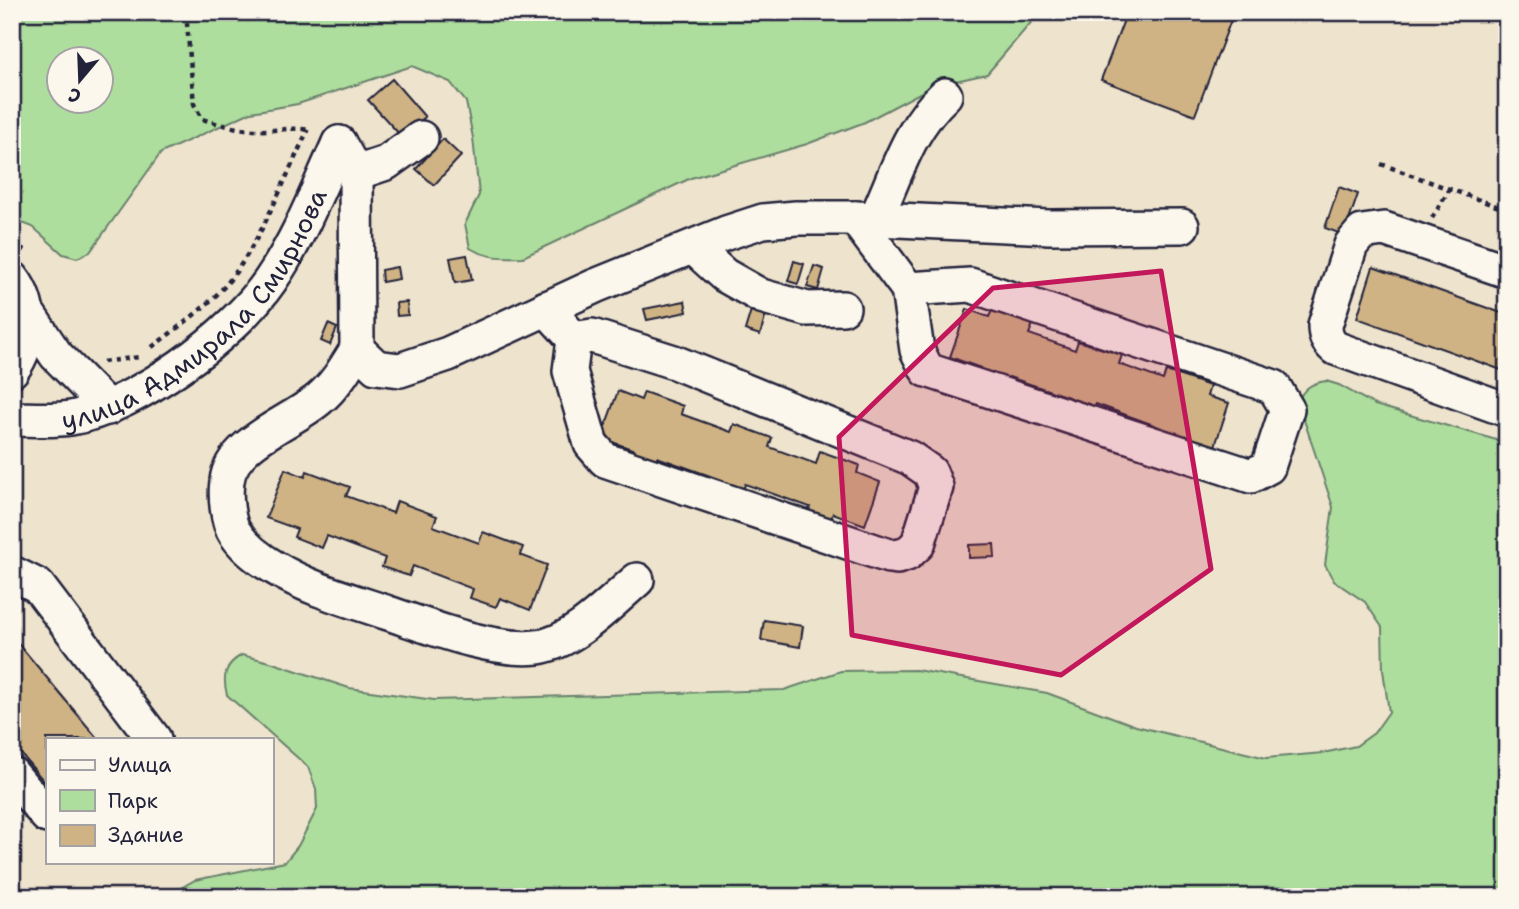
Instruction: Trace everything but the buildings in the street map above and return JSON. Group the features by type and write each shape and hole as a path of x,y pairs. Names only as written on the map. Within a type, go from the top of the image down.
{"street":[{"path":"866,218 916,127 945,95"},
{"path":"356,173 386,163 421,138"},
{"path":"339,143 356,173 356,349 344,371 319,399 279,427 250,442 232,463 227,481 228,510 234,532 250,549 275,568 323,592 439,630 506,647 539,647 569,636 637,580"},
{"name":"улица Адмирала Смирнова","path":"12,419 70,419 108,408 163,378 201,351 249,308 270,282 288,251 339,143"},
{"path":"866,218 908,289 917,350 927,370 1251,476 1268,467 1287,409 1274,387 970,285 908,289"},
{"path":"356,349 376,367 400,370 448,354 546,308 763,221 866,218 1049,227 1182,226"},
{"path":"1507,271 1384,229 1362,232 1351,245 1325,325 1325,335 1335,348 1507,410"},
{"path":"693,247 724,275 761,296 807,309 843,308"},
{"path":"22,269 20,290 27,312 56,355 108,408"},
{"path":"546,308 574,339 570,371 591,444 605,460 889,556 907,554 918,544 936,487 930,472 910,458 674,362 592,336 574,339"},
{"path":"12,370 24,348 27,312"},
{"path":"12,573 38,586 153,738"},
{"path":"12,774 46,815"}],"path":[{"path":"186,12 194,104 202,119 223,126 266,131 308,130 339,143"},
{"path":"98,362 139,357 178,328 223,288 257,236 308,130"},
{"path":"1381,164 1507,210"},
{"path":"12,243 26,251 22,269"}],"highlighted area":[{"path":"1161,271 1211,569 1061,675 852,635 839,437 993,288"}],"green space":[{"path":"12,12 1040,12 987,74 933,86 865,122 807,144 691,178 523,257 495,257 470,248 465,224 479,195 466,102 450,82 412,66 298,104 251,112 161,153 90,252 77,258 63,254 33,227 12,219"},
{"path":"1326,381 1339,385 1375,405 1507,443 1507,897 165,897 195,880 285,862 298,846 317,809 316,789 308,767 227,695 226,671 232,662 242,655 349,688 434,700 784,690 841,671 916,670 1047,693 1136,726 1266,758 1323,753 1356,746 1374,733 1389,712 1383,670 1382,627 1365,602 1334,581 1325,565 1333,507 1298,402 1309,387"}]}
